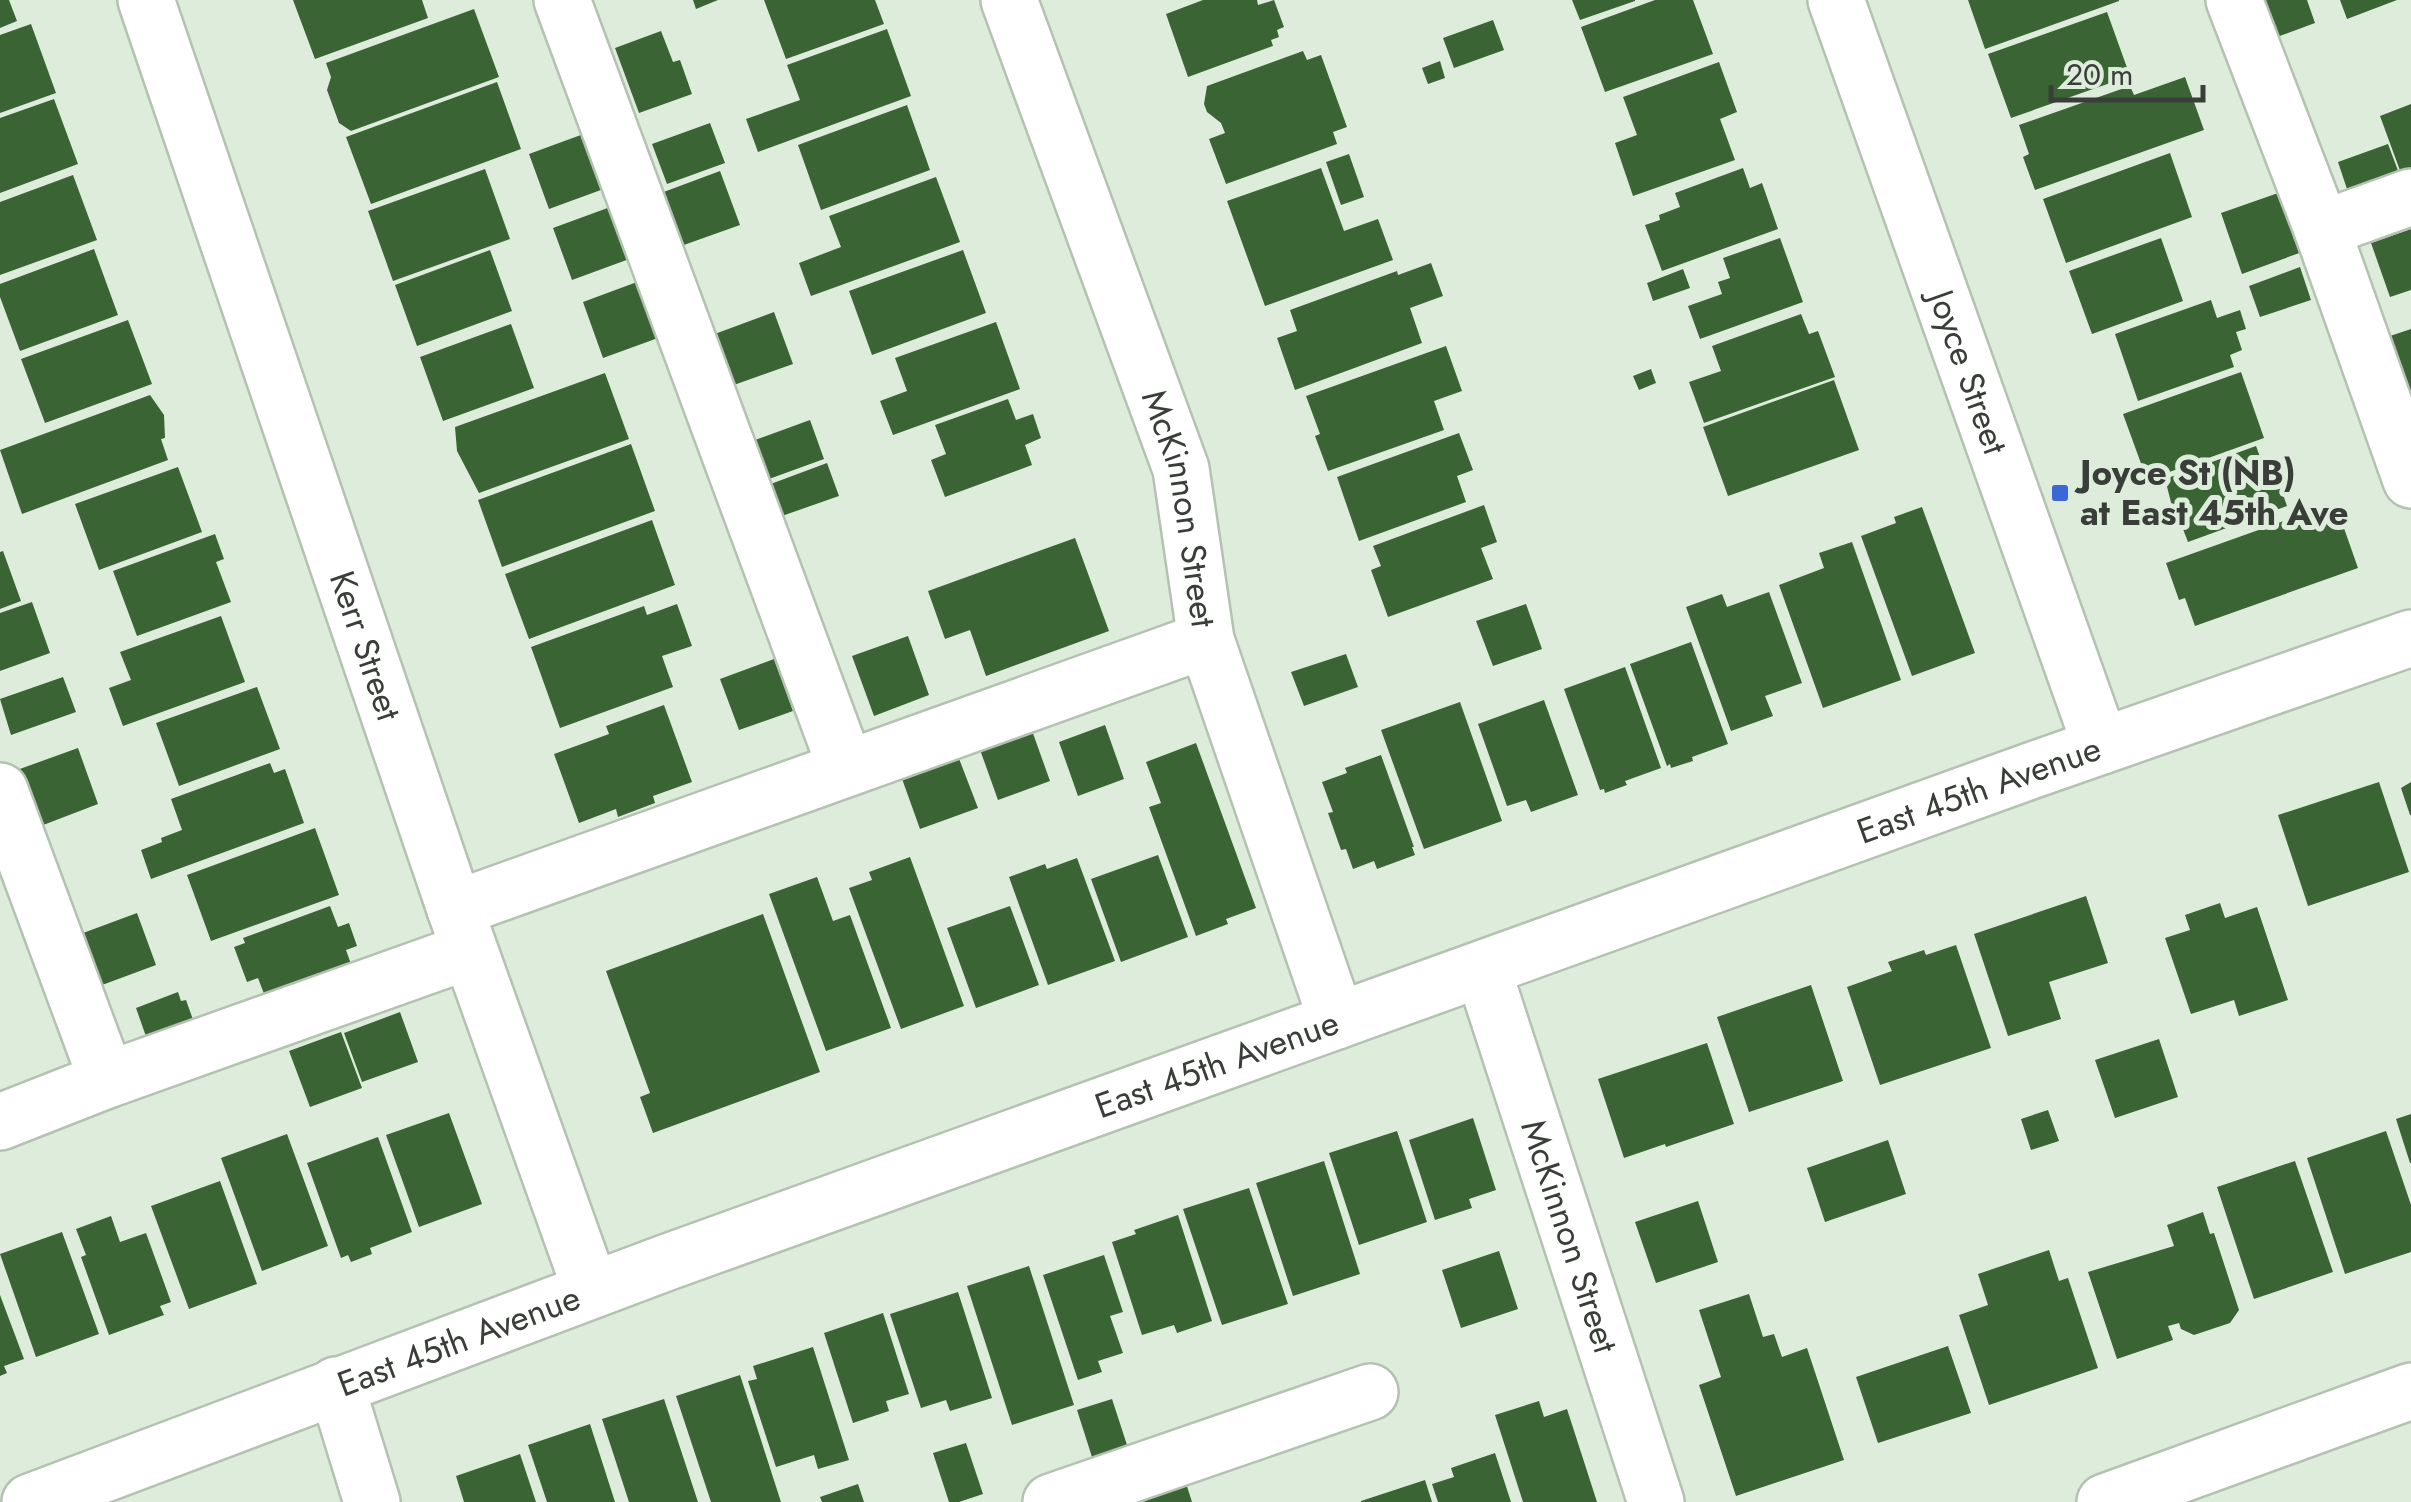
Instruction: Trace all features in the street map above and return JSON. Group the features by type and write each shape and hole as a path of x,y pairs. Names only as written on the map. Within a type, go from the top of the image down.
{"street":[{"name":"Kerr Street","path":"146,0 462,930 591,1290"},
{"path":"562,0 846,768"},
{"name":"McKinnon Street","path":"1008,0 1180,470 1206,640 1337,1021"},
{"name":"Joyce Street","path":"1836,0 2101,746"},
{"path":"2234,0 2411,480"},
{"path":"2322,230 2411,198"},
{"name":"East 45th Avenue","path":"30,1502 591,1290 2411,638"},
{"path":"0,1122 846,768 1206,640"},
{"path":"0,791 107,1080"},
{"name":"McKinnon Street","path":"1483,970 1656,1502"},
{"path":"336,1385 372,1502"},
{"path":"2106,1502 2411,1391"},
{"path":"1051,1502 1370,1392"}],"building":[{"path":"0,0 9,0 17,21 0,28"},
{"path":"293,0 422,0 428,18 315,59"},
{"path":"693,0 718,0 696,9"},
{"path":"764,0 875,0 884,24 786,59"},
{"path":"1203,0 1257,0 1258,5 1274,0 1284,27 1277,30 1279,37 1271,40 1273,46 1188,77 1166,14"},
{"path":"1572,0 1635,0 1635,1 1580,20"},
{"path":"1655,0 1693,0 1713,54 1605,92 1581,27"},
{"path":"1968,0 2119,0 2119,1 1985,49"},
{"path":"2264,0 2307,0 2315,23 2277,37"},
{"path":"2340,0 2397,0 2347,19"},
{"path":"474,9 499,77 351,131 339,123 327,90 331,77 326,63"},
{"path":"2107,12 2130,76 2011,118 1988,54"},
{"path":"1493,20 1504,50 1454,68 1443,38"},
{"path":"31,24 56,93 0,113 0,35"},
{"path":"887,29 911,96 758,152 746,119 800,100 787,65"},
{"path":"661,31 673,62 680,60 692,94 639,113 615,48"},
{"path":"1303,51 1307,60 1321,55 1347,127 1333,132 1337,144 1226,184 1209,139 1225,133 1221,123 1207,112 1207,86"},
{"path":"1440,61 1445,78 1428,84 1422,68"},
{"path":"1719,62 1737,112 1720,119 1735,160 1633,196 1615,143 1637,135 1623,97"},
{"path":"2185,77 2204,130 2035,190 2023,157 2029,154 2019,125 2130,86 2134,95"},
{"path":"497,82 521,149 371,204 346,137"},
{"path":"54,99 78,164 0,193 0,118"},
{"path":"2411,104 2411,173 2402,176 2380,116"},
{"path":"907,105 930,170 821,210 798,145"},
{"path":"710,123 725,163 667,184 652,144"},
{"path":"589,132 609,187 549,209 529,154"},
{"path":"2388,144 2400,176 2349,195 2338,162"},
{"path":"2170,153 2192,217 2066,263 2043,199"},
{"path":"1349,154 1364,197 1341,205 1326,162"},
{"path":"1321,168 1344,231 1378,219 1393,260 1265,306 1227,201"},
{"path":"1743,168 1750,188 1762,183 1778,229 1662,271 1645,225 1680,207 1675,193"},
{"path":"485,169 510,239 393,281 368,211"},
{"path":"720,171 740,225 681,246 661,193"},
{"path":"73,175 97,240 0,275 0,202"},
{"path":"936,177 960,242 811,296 799,263 841,247 829,216"},
{"path":"2281,192 2302,252 2242,274 2221,213"},
{"path":"613,206 632,258 572,280 553,228"},
{"path":"2411,229 2411,290 2390,297 2371,243"},
{"path":"1780,238 1803,302 1700,339 1688,306 1722,294 1718,282 1730,278 1723,258"},
{"path":"2161,238 2183,301 2092,334 2069,271"},
{"path":"94,249 118,315 20,351 0,297 0,284"},
{"path":"490,250 512,311 417,346 395,285"},
{"path":"963,250 986,313 872,355 849,291"},
{"path":"1431,263 1443,296 1410,308 1422,343 1295,390 1277,338 1297,331 1290,310 1397,271 1398,275"},
{"path":"2300,267 2311,300 2260,317 2249,286"},
{"path":"1683,269 1690,288 1653,301 1647,283"},
{"path":"637,282 658,338 603,358 583,302"},
{"path":"2211,300 2217,318 2240,310 2246,329 2236,332 2242,350 2230,355 2234,367 2138,401 2115,334"},
{"path":"774,312 793,364 731,386 712,335"},
{"path":"1801,314 1809,334 1818,331 1835,377 1704,423 1689,382 1721,371 1712,346"},
{"path":"128,320 152,384 45,423 21,359"},
{"path":"996,322 1020,389 893,435 880,401 907,391 895,358"},
{"path":"511,324 534,388 443,421 420,357"},
{"path":"2411,329 2411,412 2384,338"},
{"path":"1446,346 1462,391 1434,401 1444,430 1328,471 1306,396"},
{"path":"1651,369 1656,383 1639,390 1633,376"},
{"path":"2241,372 2264,438 2147,480 2123,414"},
{"path":"605,373 629,439 479,493 457,451 455,427"},
{"path":"1834,380 1859,450 1728,496 1703,427"},
{"path":"150,395 164,415 165,438 161,439 168,460 22,514 0,450"},
{"path":"1008,399 1016,420 1033,414 1041,438 1025,445 1032,465 945,497 931,460 946,454 935,425"},
{"path":"810,420 824,459 769,479 755,440"},
{"path":"1459,433 1473,470 1457,476 1466,502 1359,541 1337,477"},
{"path":"631,444 655,511 502,567 478,500"},
{"path":"2256,446 2272,489 2280,486 2287,506 2188,542 2181,524 2178,525 2165,479"},
{"path":"827,463 839,496 779,517 768,485"},
{"path":"178,467 202,532 99,570 75,504"},
{"path":"1484,505 1497,542 1481,548 1493,579 1388,617 1371,570 1381,566 1373,546"},
{"path":"1922,507 1975,653 1912,676 1861,536 1896,523 1894,517"},
{"path":"2315,510 2320,522 2339,514 2358,568 2195,626 2185,598 2179,600 2166,563"},
{"path":"652,520 675,585 529,639 505,574"},
{"path":"215,534 224,559 216,562 231,602 137,636 113,571"},
{"path":"1075,538 1109,631 986,676 970,630 945,639 928,591"},
{"path":"1852,542 1901,680 1823,708 1779,585 1824,568 1819,553"},
{"path":"3,551 21,601 0,609 0,552"},
{"path":"1769,592 1802,683 1765,696 1773,716 1731,731 1686,607 1722,594 1727,607"},
{"path":"32,602 50,653 0,671 0,613"},
{"path":"677,604 692,646 662,656 673,687 560,728 531,647 644,606 647,615"},
{"path":"1526,604 1542,649 1493,666 1476,621"},
{"path":"221,616 245,682 123,726 109,688 131,680 120,652"},
{"path":"908,636 929,695 874,716 852,656"},
{"path":"1691,642 1728,744 1671,768 1630,664"},
{"path":"1346,654 1358,687 1304,706 1291,672"},
{"path":"774,659 793,711 739,730 720,679"},
{"path":"1625,667 1661,768 1605,793 1600,790 1564,689"},
{"path":"63,677 76,712 11,735 0,699"},
{"path":"257,687 280,749 179,786 156,723"},
{"path":"1544,700 1578,795 1531,812 1526,800 1507,806 1478,724"},
{"path":"1460,702 1502,821 1424,849 1381,730"},
{"path":"664,705 692,782 653,796 655,803 618,817 616,809 579,823 554,754 609,734 606,726"},
{"path":"1030,725 1050,781 998,800 978,744"},
{"path":"1105,725 1124,779 1078,796 1059,742"},
{"path":"1196,743 1256,908 1196,936 1149,807 1161,803 1146,762"},
{"path":"78,748 98,804 38,827 17,770"},
{"path":"1381,755 1415,855 1377,869 1374,861 1353,869 1346,849 1341,850 1322,782 1347,773 1345,768"},
{"path":"958,756 978,808 920,829 901,776"},
{"path":"270,763 274,773 285,769 304,823 151,879 141,850 182,830 171,799"},
{"path":"2379,782 2409,872 2308,906 2278,815"},
{"path":"2411,782 2411,815 2410,815 2401,788"},
{"path":"315,828 339,895 211,941 187,875"},
{"path":"1158,855 1188,937 1121,962 1091,879"},
{"path":"910,857 964,1006 901,1029 849,888 872,880 869,872"},
{"path":"1077,858 1115,961 1048,985 1009,877"},
{"path":"817,877 833,921 850,915 891,1028 826,1051 769,894"},
{"path":"2086,896 2108,963 2049,982 2061,1019 2008,1036 1974,934"},
{"path":"2220,903 2225,918 2257,907 2288,1000 2239,1016 2234,1000 2191,1014 2165,938 2190,930 2185,915"},
{"path":"330,906 338,927 349,923 357,946 346,950 352,967 266,999 258,978 247,982 234,947 245,943 243,938"},
{"path":"1010,906 1039,985 976,1008 947,928"},
{"path":"137,913 156,965 94,988 75,936"},
{"path":"763,914 820,1072 653,1133 640,1097 650,1093 606,971"},
{"path":"1956,945 1991,1048 1880,1085 1847,987 1892,971 1888,962"},
{"path":"1811,985 1843,1081 1749,1112 1717,1017"},
{"path":"178,992 181,1001 186,1000 196,1028 149,1045 136,1008"},
{"path":"400,1012 418,1062 362,1082 344,1033"},
{"path":"341,1032 362,1088 310,1107 289,1051"},
{"path":"2159,1039 2178,1097 2115,1118 2095,1060"},
{"path":"1707,1043 1734,1124 1624,1158 1598,1079"},
{"path":"2048,1110 2059,1141 2031,1150 2021,1119"},
{"path":"449,1113 482,1204 419,1227 386,1135"},
{"path":"2411,1114 2411,1163 2410,1163 2396,1119"},
{"path":"1473,1118 1496,1190 1469,1199 1472,1208 1435,1220 1409,1140"},
{"path":"1397,1131 1427,1222 1359,1245 1329,1153"},
{"path":"2386,1131 2411,1205 2411,1252 2345,1274 2307,1158"},
{"path":"287,1134 328,1246 262,1271 221,1158"},
{"path":"378,1137 412,1232 370,1248 372,1254 351,1262 348,1255 341,1258 307,1163"},
{"path":"1888,1140 1906,1194 1825,1222 1807,1168"},
{"path":"1324,1161 1360,1274 1293,1296 1256,1183"},
{"path":"2295,1161 2333,1272 2254,1299 2217,1187"},
{"path":"220,1181 257,1284 189,1309 151,1206"},
{"path":"1249,1188 1288,1304 1222,1325 1183,1209"},
{"path":"1698,1201 1718,1262 1656,1283 1635,1222"},
{"path":"2203,1212 2210,1234 2214,1233 2239,1310 2230,1323 2194,1335 2181,1329 2179,1323 2168,1326 2173,1340 2117,1359 2088,1272 2174,1246 2167,1225"},
{"path":"1178,1215 1212,1321 1177,1333 1174,1325 1142,1335 1112,1242"},
{"path":"111,1216 120,1242 146,1233 171,1302 160,1306 164,1315 109,1335 81,1257 86,1255 76,1229"},
{"path":"62,1232 99,1334 36,1357 0,1254"},
{"path":"2049,1250 2059,1281 2068,1278 2098,1368 1989,1405 1959,1315 1988,1305 1978,1274"},
{"path":"1499,1251 1518,1309 1461,1328 1442,1270"},
{"path":"1104,1255 1123,1312 1110,1316 1123,1353 1098,1361 1102,1372 1078,1380 1043,1275"},
{"path":"1029,1266 1074,1405 1012,1425 967,1286"},
{"path":"958,1292 992,1398 950,1411 946,1400 921,1408 890,1314"},
{"path":"1749,1294 1763,1337 1774,1334 1782,1357 1807,1348 1844,1460 1736,1496 1699,1385 1721,1377 1699,1310"},
{"path":"0,1295 24,1359 4,1366 7,1373 0,1376"},
{"path":"883,1313 909,1394 886,1401 889,1411 853,1423 824,1333"},
{"path":"1948,1346 1971,1413 1878,1443 1856,1377"},
{"path":"813,1347 849,1460 818,1469 814,1455 776,1467 748,1381 757,1379 753,1366"},
{"path":"740,1375 781,1502 711,1502 676,1396"},
{"path":"664,1399 698,1502 629,1502 602,1419"},
{"path":"1112,1399 1127,1445 1092,1457 1077,1410"},
{"path":"1539,1401 1544,1417 1567,1409 1597,1502 1523,1502 1495,1415"},
{"path":"590,1424 615,1502 547,1502 528,1445"},
{"path":"966,1443 983,1494 949,1502 933,1453"},
{"path":"1495,1453 1511,1502 1438,1502 1432,1484 1454,1477 1451,1468"},
{"path":"520,1454 536,1502 464,1502 456,1476"},
{"path":"1185,1480 1192,1502 1131,1502"},
{"path":"1425,1480 1432,1502 1361,1502 1361,1501"},
{"path":"858,1484 864,1502 822,1502 820,1497"}],"place":[{"name":"Joyce St (NB) at East 45th Ave","path":"2060,493"}]}
